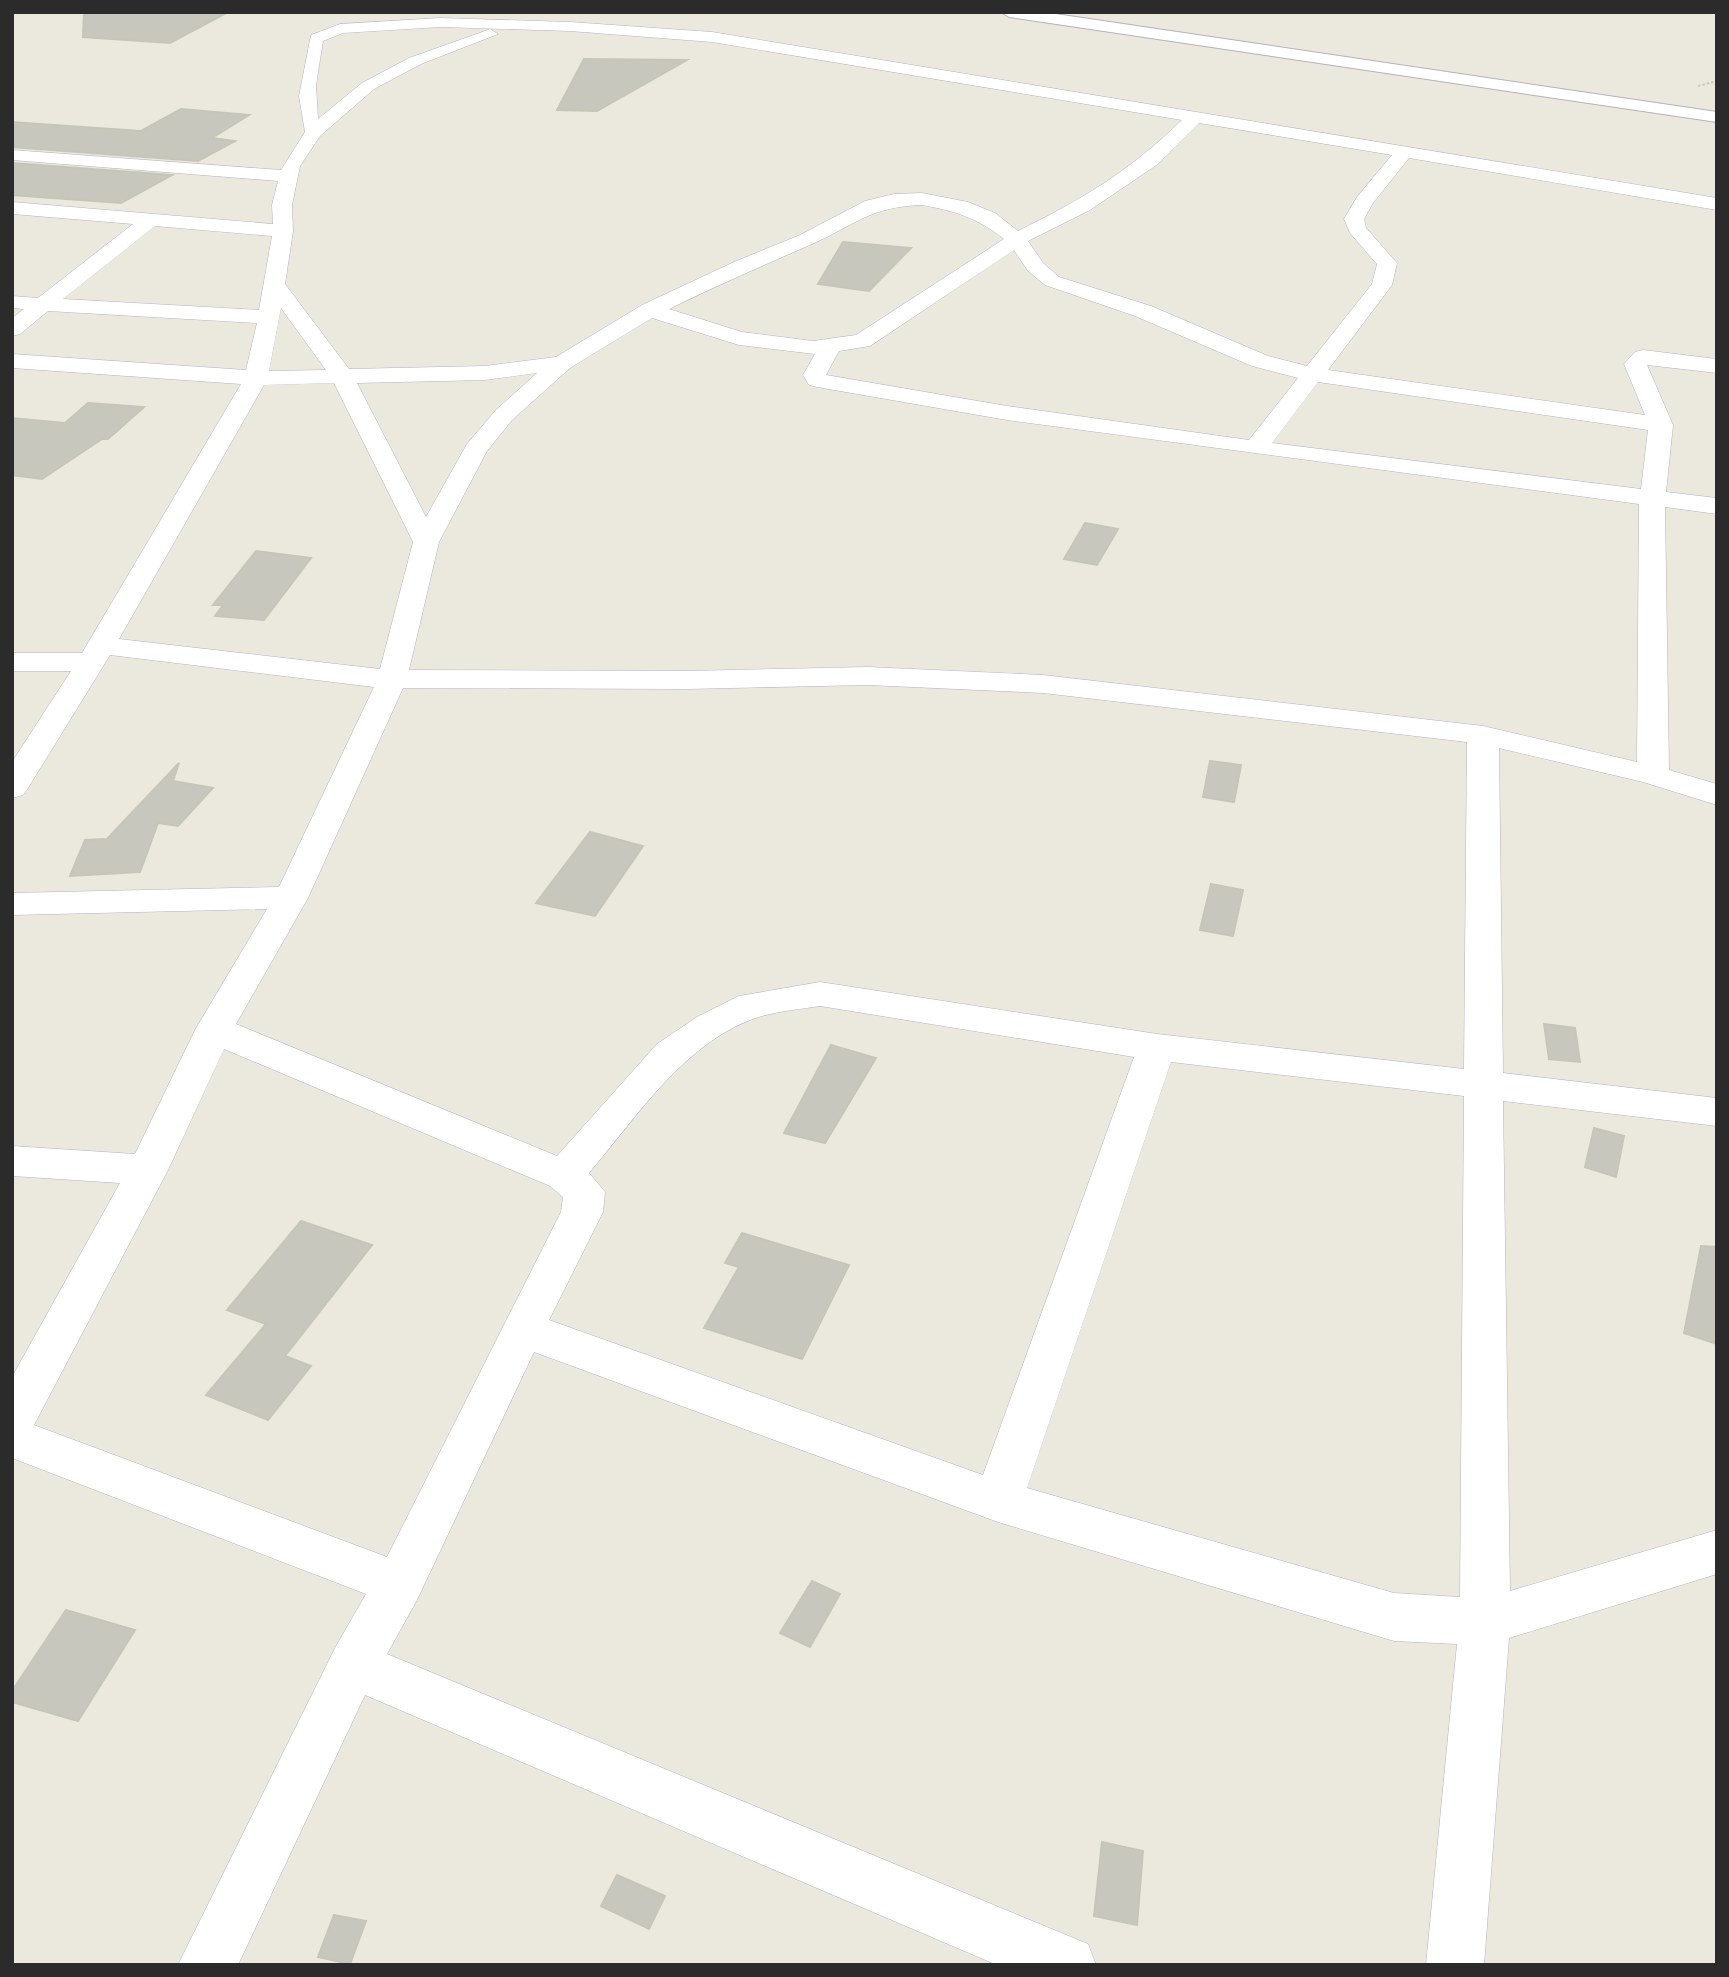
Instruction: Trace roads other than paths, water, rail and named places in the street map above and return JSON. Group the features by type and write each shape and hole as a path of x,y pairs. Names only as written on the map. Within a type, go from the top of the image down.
{"street":[{"path":"12,788 95,654 256,378 283,231 282,205 288,176 291,166 314,132 354,96 398,69 555,12"},
{"path":"1009,12 1717,117"},
{"path":"314,132 305,105 305,89 318,35 331,30 365,26 520,24 625,29 712,37 1717,204"},
{"path":"650,310 739,338 830,348 862,341 1017,239 1083,206 1152,160 1196,116"},
{"path":"1255,448 1382,285 1387,263 1357,229 1354,219 1364,201 1405,151"},
{"path":"12,155 288,176"},
{"path":"12,1421 148,1170 214,1030 291,898 392,679 426,542 476,449 504,415 562,363 650,310 741,266 807,239 872,205 894,200 922,199 961,206 988,217 1017,239 1035,267 1052,281 1143,311 1260,361 1311,374 1661,425"},
{"path":"13,208 283,231"},
{"path":"12,329 150,220"},
{"path":"274,284 342,376 426,542"},
{"path":"12,302 157,313 269,317"},
{"path":"830,348 814,375 817,380 1007,412 1255,448 1717,506"},
{"path":"1653,775 1655,622 1652,499 1661,425 1635,363 1643,357 1717,366"},
{"path":"12,361 256,378 485,373 562,363"},
{"path":"12,662 95,654 392,679 687,680 868,676 1043,684 1383,720 1483,735 1653,775 1717,795"},
{"path":"1455,1965 1485,1622 1483,735"},
{"path":"12,904 291,898"},
{"path":"564,1175 671,1053 710,1026 752,1005 820,994 1157,1047 1717,1112"},
{"path":"207,1965 353,1665 399,1584 522,1329 582,1212 584,1192 564,1175 214,1030"},
{"path":"998,1501 1157,1047"},
{"path":"12,1161 148,1170"},
{"path":"522,1329 998,1501 1394,1617 1485,1622 1717,1552"},
{"path":"12,1437 399,1584"},
{"path":"353,1665 1068,1965"}]}
